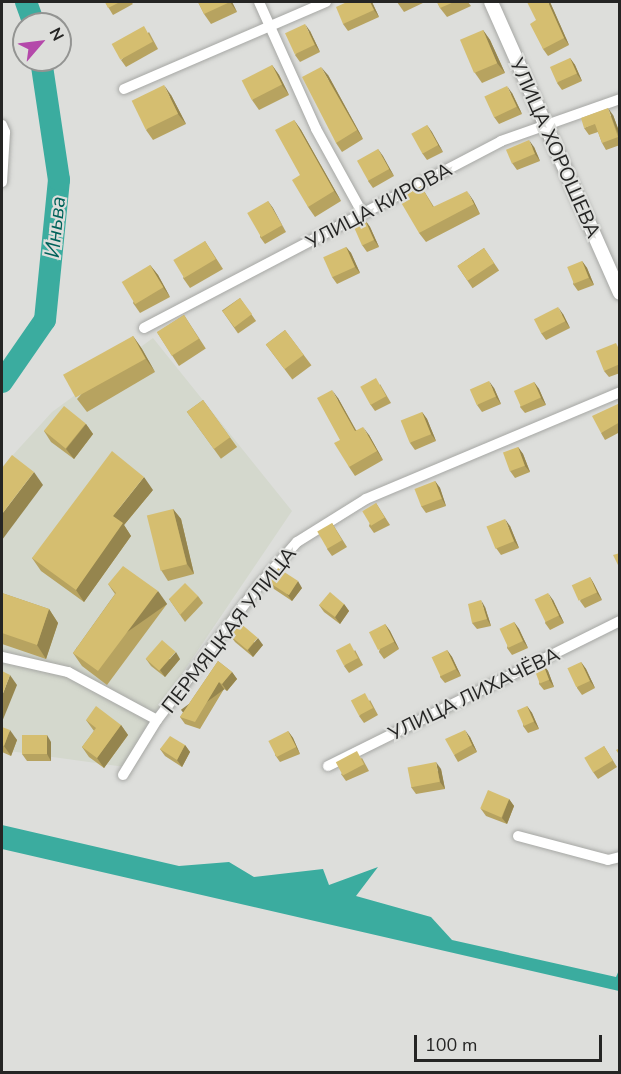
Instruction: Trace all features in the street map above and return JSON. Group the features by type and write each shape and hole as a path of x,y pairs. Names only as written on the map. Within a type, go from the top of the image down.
{"street":[{"path":"259,2 316,129 363,214"},
{"path":"124,89 271,28 326,2"},
{"name":"УЛИЦА ХОРОШЕВА","path":"491,2 620,293"},
{"name":"УЛИЦА КИРОВА","path":"144,328 501,141 620,99"},
{"path":"2,124 5,132 2,182"},
{"name":"ПЕРМЯЦКАЯ УЛИЦА","path":"123,775 157,720 260,584 297,542 366,499 620,392"},
{"name":"УЛИЦА ЛИХАЧЁВА","path":"327,766 620,621"},
{"path":"2,657 68,672 157,720"},
{"path":"518,836 608,860 620,857"}],"shaded area":[{"path":"153,338 292,511 142,733 125,767 2,750 2,467 52,412"}],"water":[{"path":"2,825 179,866 229,862 254,877 323,869 329,885 378,867 356,896 431,917 452,940 616,977 619,970 619,991 2,849"}],"building":[{"path":"105,2 120,2 108,8"},
{"path":"198,2 230,2 204,14"},
{"path":"347,2 370,2 374,10 343,24 336,7"},
{"path":"437,2 454,2 440,8"},
{"path":"527,2 548,2 564,38 543,49 530,24 536,20"},
{"path":"305,24 315,45 295,54 285,33"},
{"path":"144,26 153,42 120,60 112,44"},
{"path":"483,30 497,63 474,73 460,40"},
{"path":"570,58 577,74 557,82 550,67"},
{"path":"272,65 282,85 252,100 242,80"},
{"path":"321,67 357,130 336,143 302,77"},
{"path":"164,85 178,114 146,130 132,101"},
{"path":"507,86 517,107 494,117 484,97"},
{"path":"608,108 618,137 602,143 595,124 584,128 581,118"},
{"path":"294,120 334,191 308,207 292,180 300,175 275,130"},
{"path":"427,125 438,145 422,154 411,134"},
{"path":"529,140 535,154 512,164 506,150"},
{"path":"378,149 389,169 368,181 357,161"},
{"path":"421,186 433,207 467,191 474,204 419,233 399,199"},
{"path":"268,201 282,225 261,237 247,213"},
{"path":"365,220 374,240 362,245 353,225"},
{"path":"205,241 216,259 184,278 173,260"},
{"path":"346,247 355,267 332,277 323,257"},
{"path":"484,248 494,263 468,281 457,266"},
{"path":"582,261 589,278 574,284 567,267"},
{"path":"150,265 163,287 135,304 122,282"},
{"path":"240,298 252,314 234,327 222,311"},
{"path":"558,307 565,321 541,334 534,319"},
{"path":"184,315 199,339 172,356 157,332"},
{"path":"285,330 304,355 284,369 266,344"},
{"path":"133,336 146,359 76,398 63,375"},
{"path":"616,343 620,351 620,364 604,371 596,351"},
{"path":"376,378 386,396 370,405 360,387"},
{"path":"489,381 496,397 477,405 470,390"},
{"path":"534,382 541,398 521,406 514,391"},
{"path":"332,390 355,431 363,427 377,451 349,467 334,443 340,440 317,398"},
{"path":"203,400 230,437 214,449 187,412"},
{"path":"620,403 620,422 601,433 592,416"},
{"path":"64,406 86,424 66,448 44,431"},
{"path":"422,412 431,434 410,443 401,421"},
{"path":"518,447 525,466 510,471 503,452"},
{"path":"112,451 144,477 113,516 123,523 76,590 32,558"},
{"path":"12,455 34,472 2,514 2,468"},
{"path":"435,481 442,499 421,507 414,489"},
{"path":"376,503 385,518 371,526 362,511"},
{"path":"173,509 187,564 161,571 147,516"},
{"path":"505,519 514,541 495,549 486,526"},
{"path":"332,523 342,540 327,549 317,532"},
{"path":"620,553 620,569 613,555"},
{"path":"123,566 158,591 98,671 73,653 116,593 108,584"},
{"path":"278,568 298,581 289,595 269,582"},
{"path":"590,577 597,593 579,601 572,585"},
{"path":"185,583 198,596 180,615 169,599"},
{"path":"330,592 344,604 335,617 319,605"},
{"path":"2,593 49,609 37,645 2,633"},
{"path":"548,593 559,615 545,622 535,600"},
{"path":"481,600 487,619 472,623 468,604"},
{"path":"514,622 523,641 508,648 499,629"},
{"path":"240,623 258,638 247,650 230,635"},
{"path":"385,624 394,642 378,650 369,632"},
{"path":"162,640 176,652 159,671 146,659"},
{"path":"350,643 358,658 344,666 336,651"},
{"path":"447,650 456,669 440,676 432,657"},
{"path":"218,661 232,672 222,684 219,682 195,722 180,717"},
{"path":"581,662 590,681 576,687 567,668"},
{"path":"543,664 549,680 540,683 534,668"},
{"path":"2,671 10,675 2,696"},
{"path":"365,693 373,708 359,716 351,701"},
{"path":"96,706 121,725 97,758 82,747 96,728 86,720"},
{"path":"527,706 534,722 524,726 517,710"},
{"path":"2,727 10,730 4,746 2,745"},
{"path":"465,730 472,745 454,755 445,739"},
{"path":"288,731 296,747 277,757 268,741"},
{"path":"22,735 47,735 47,754 22,754"},
{"path":"170,736 185,745 177,760 160,749"},
{"path":"604,746 613,761 593,772 584,758"},
{"path":"357,751 364,764 343,776 336,762"},
{"path":"436,762 440,782 411,787 408,768"},
{"path":"488,790 509,799 501,817 480,808"}],"waterway":[{"name":"Иньва","path":"26,2 30,12"},
{"name":"Иньва","path":"2,382 45,320 59,180 43,72"}]}
